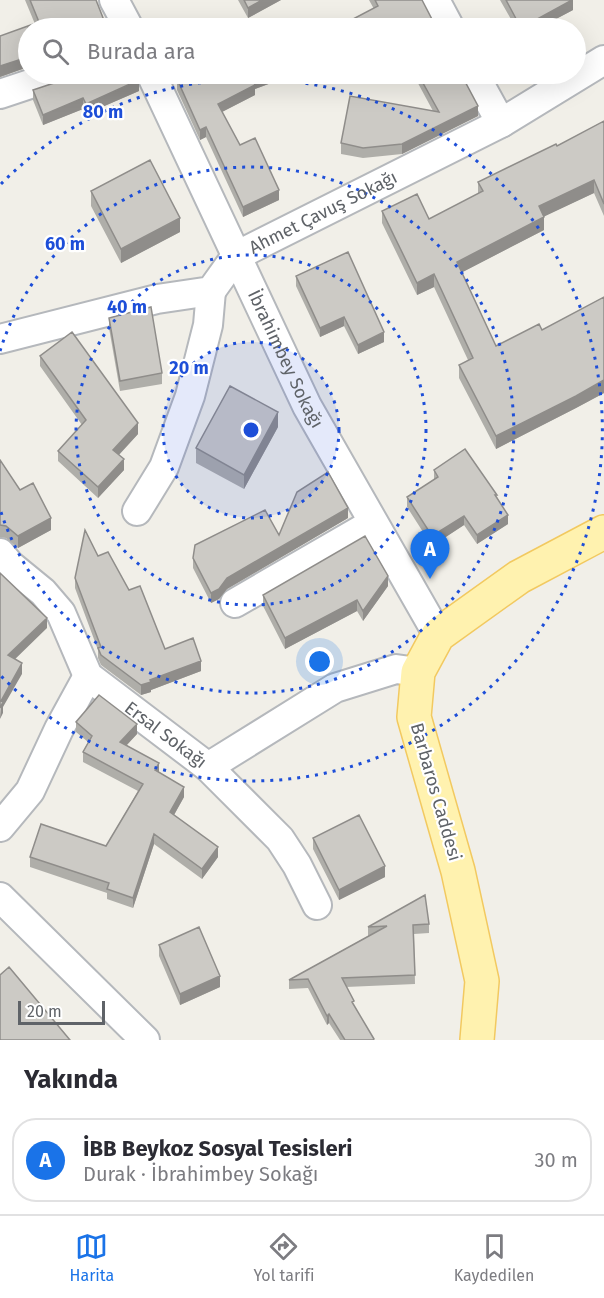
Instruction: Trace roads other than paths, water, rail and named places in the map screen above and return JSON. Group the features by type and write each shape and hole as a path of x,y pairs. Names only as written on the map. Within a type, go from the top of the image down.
{"main road":[{"name":"Barbaros Caddesi","path":"477,1040 482,981 458,871 414,717 418,672 438,635 519,577 604,531"}],"street":[{"path":"114,0 124,18"},
{"path":"435,0 445,18"},
{"name":"Ahmet Çavuş Sokağı","path":"586,71 604,60"},
{"path":"0,94 30,84"},
{"name":"İbrahimbey Sokağı","path":"156,84 307,406 438,635"},
{"path":"480,84 501,123"},
{"name":"Ahmet Çavuş Sokağı","path":"211,291 236,256 501,123 565,84"},
{"path":"0,339 157,299 211,291 208,325 190,396 164,467 137,511"},
{"path":"235,603 373,523"},
{"name":"Ersal Sokağı","path":"0,553 10,565 43,592 61,613 88,676 208,767 334,688 396,669 418,672"},
{"path":"0,827 30,791 59,729 88,676"},
{"path":"208,767 280,839 297,865 317,904"},
{"path":"0,897 145,1040"}],"place":[{"name":"İBB Beykoz Sosyal Tesisleri","path":"430,579"}]}
